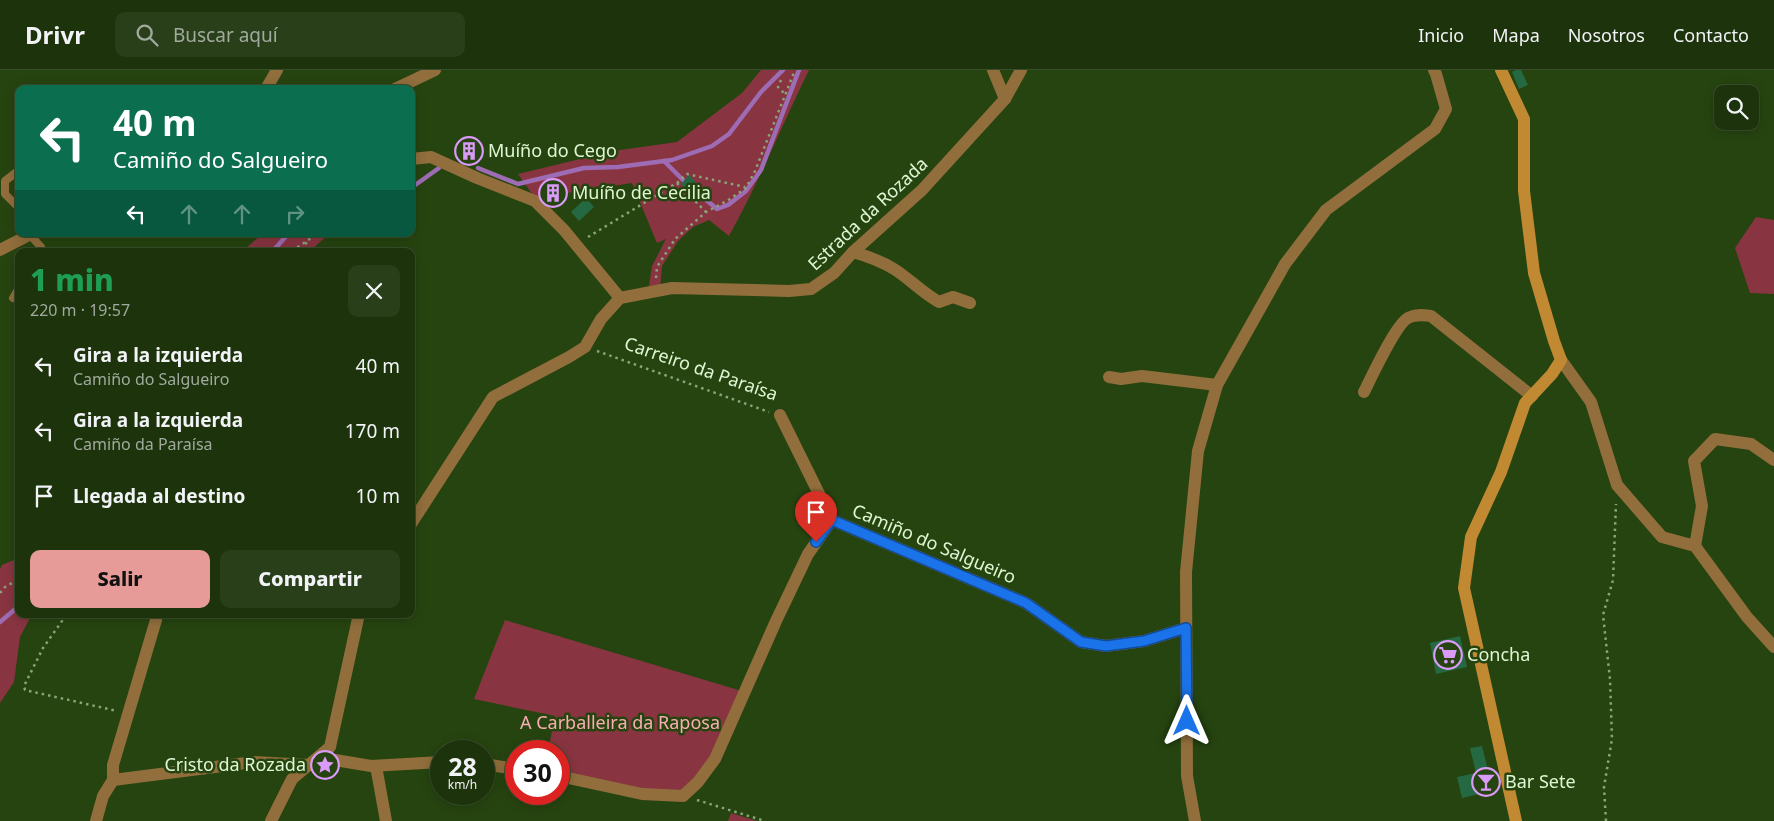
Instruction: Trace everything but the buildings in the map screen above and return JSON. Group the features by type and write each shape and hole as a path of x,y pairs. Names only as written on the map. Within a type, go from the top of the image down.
{"street":[{"path":"268,85 276,70"},
{"path":"403,85 435,70"},
{"path":"993,70 1005,99"},
{"name":"Estrada da Rozada","path":"620,298 672,288 789,292 811,289 834,273 853,252 922,190 1005,99 1021,70"},
{"path":"1195,821 1187,776 1186,572 1198,451 1217,385 1285,264 1326,210 1435,129 1446,109 1434,70"},
{"path":"1501,70 1524,119 1524,191 1534,273 1561,360 1591,402 1617,485 1662,537 1695,546 1747,618 1774,646"},
{"path":"415,159 431,157 535,201 564,230 620,298 601,319 586,347 492,397 415,518"},
{"path":"0,250 24,237"},
{"path":"853,252 871,257 895,270 924,294 939,302 953,297 970,303"},
{"path":"1364,392 1399,326 1409,316 1419,315 1431,316 1532,396"},
{"path":"1516,821 1464,588 1471,536 1501,472 1525,403 1552,374 1561,360"},
{"path":"1109,377 1121,379 1142,376 1217,385"},
{"name":"Carreiro da Paraísa","path":"780,415 832,520"},
{"path":"1695,546 1702,506 1694,461 1716,439 1751,444 1774,460"},
{"path":"570,778 642,794 683,796 698,782 715,759 776,620 808,554 832,520"},
{"name":"Camiño do Salgueiro","path":"832,520 1026,603 1081,642 1106,646 1144,641 1186,628"},
{"path":"271,821 292,779 330,747 358,618"},
{"path":"96,821 104,796 113,780 113,766 156,620"},
{"path":"113,780 254,762 308,765 334,760 376,766 430,763"},
{"path":"376,766 386,821"}],"lane":[{"path":"15,173 5,180 5,194 15,204"},
{"path":"33,237 40,248"}],"path":[{"path":"654,292 658,267 675,239 706,212 728,201 746,188 755,171 795,70"},
{"path":"781,80 778,87 786,94"},
{"path":"576,244 687,174 746,188"},
{"path":"677,182 706,212"},
{"path":"296,248 312,237"},
{"path":"306,241 306,248"},
{"name":"Carreiro da Paraísa","path":"586,347 780,415"},
{"path":"1606,821 1604,787 1612,739 1610,680 1602,615 1613,580 1617,485"},
{"path":"0,593 5,587 15,581"},
{"path":"61,618 62,621 43,648 24,686 25,690 128,713"},
{"path":"683,796 765,821"}],"green space":[{"path":"761,70 809,70 729,236 709,220 693,227 678,241 662,266 660,290 648,293 652,266 666,239 657,243 632,183 535,198 518,174 613,151 677,142 742,93"},
{"path":"1756,217 1774,220 1774,294 1750,293 1735,248"},
{"path":"259,237 326,237 313,248 246,248"},
{"path":"15,560 15,618 30,618 20,637 14,682 0,703 0,569 2,565"},
{"name":"A Carballeira da Raposa","path":"505,620 745,692 715,759 683,796 570,778 570,740 550,740 555,716 474,699"},
{"path":"731,813 757,821 728,821"}],"waterway":[{"path":"478,168 518,184 584,168 618,167 672,160 712,146 729,134 761,92 783,70"},
{"path":"698,193 717,209 728,205 746,191 761,170 799,70"},
{"path":"664,161 683,180"},
{"path":"415,185 439,168"},
{"path":"276,248 285,237"},
{"path":"0,622 15,609"}],"place":[{"name":"Muíño do Cego","path":"469,151"},
{"name":"Muíño de Cecilia","path":"553,193"},
{"name":"Concha","path":"1448,655"},
{"name":"Cristo da Rozada","path":"325,765"},
{"name":"Bar Sete","path":"1486,782"}],"route":[{"path":"816,542 832,520 1026,603 1081,642 1106,646 1144,641 1186,628 1187,721"}]}
